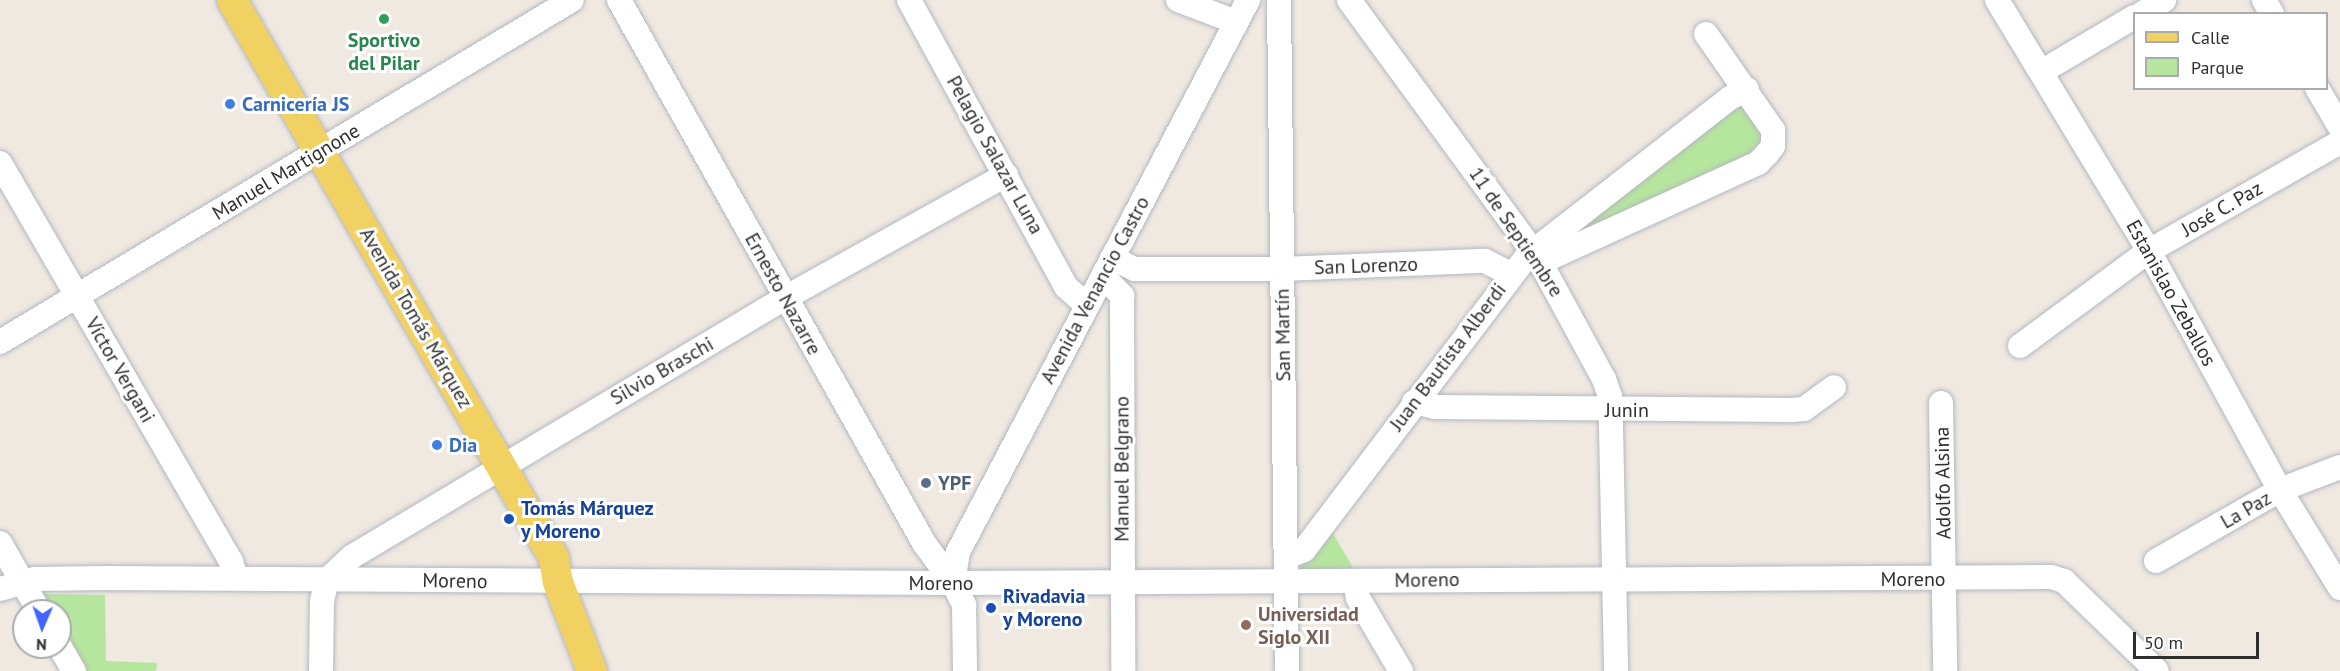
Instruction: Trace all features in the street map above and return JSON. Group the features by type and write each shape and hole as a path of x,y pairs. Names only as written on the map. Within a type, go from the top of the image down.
{"main road":[{"name":"Avenida Tomás Márquez","path":"213,0 313,156 495,470 554,558 558,582 592,671"},
{"name":"Avenida Tomás Márquez","path":"232,0 313,156"}],"street":[{"name":"Manuel Martignone","path":"0,342 572,0"},
{"name":"Ernesto Nazarre","path":"619,0 924,543 953,583 964,605 965,671"},
{"name":"Pelagio Salazar Luna","path":"909,0 1066,287 1087,305"},
{"path":"1178,0 1236,22"},
{"name":"Avenida Venancio Castro","path":"953,583 958,552 1248,0"},
{"name":"San Martín","path":"1279,0 1287,671"},
{"name":"11 de Septiembre","path":"1349,0 1537,256 1597,364 1610,396 1616,671"},
{"name":"Estanislao Zeballos","path":"1997,0 2149,251 2280,490 2340,588"},
{"path":"2144,12 2164,0"},
{"path":"2041,72 2133,18"},
{"path":"1706,34 1747,89"},
{"name":"Juan Bautista Alberdi","path":"1286,557 1304,550 1511,274 1537,256 1730,98 1747,89 1773,130 1773,146 1758,163 1537,256"},
{"path":"2318,90 2340,127"},
{"name":"José C. Paz","path":"2020,346 2149,251 2340,142"},
{"name":"Víctor Vergani","path":"0,163 231,561 236,578"},
{"name":"Silvio Braschi","path":"327,580 353,556 495,470 785,298 1006,175"},
{"name":"San Lorenzo","path":"1107,267 1282,269 1485,261 1511,274"},
{"name":"Manuel Belgrano","path":"1107,267 1122,296 1123,671"},
{"name":"Junin","path":"1414,402 1435,407 1611,411 1792,410 1804,409 1834,387"},
{"name":"Adolfo Alsina","path":"1941,403 1945,671"},
{"name":"La Paz","path":"2156,561 2280,490 2340,467"},
{"path":"0,543 11,585 26,599"},
{"name":"Moreno","path":"11,585 236,578 953,583 2051,577 2064,581 2157,671"},
{"path":"321,671 322,601 327,580"},
{"path":"1355,581 1358,598 1401,671"}],"green space":[{"path":"1733,106 1744,107 1762,130 1762,139 1748,155 1567,243 1561,239"},
{"path":"1331,530 1355,571 1297,572"},
{"path":"45,594 105,595 106,661 157,663 156,671 81,671 72,656 72,599 40,598"}],"place":[{"name":"Sportivo del Pilar","path":"384,19"},
{"name":"Carnicería JS","path":"230,104"},
{"name":"Dia","path":"437,445"},
{"name":"YPF","path":"926,483"},
{"name":"Tomás Márquez y Moreno","path":"509,519"},
{"name":"Rivadavia y Moreno","path":"991,608"},
{"name":"Universidad Siglo XII","path":"1246,625"}]}
